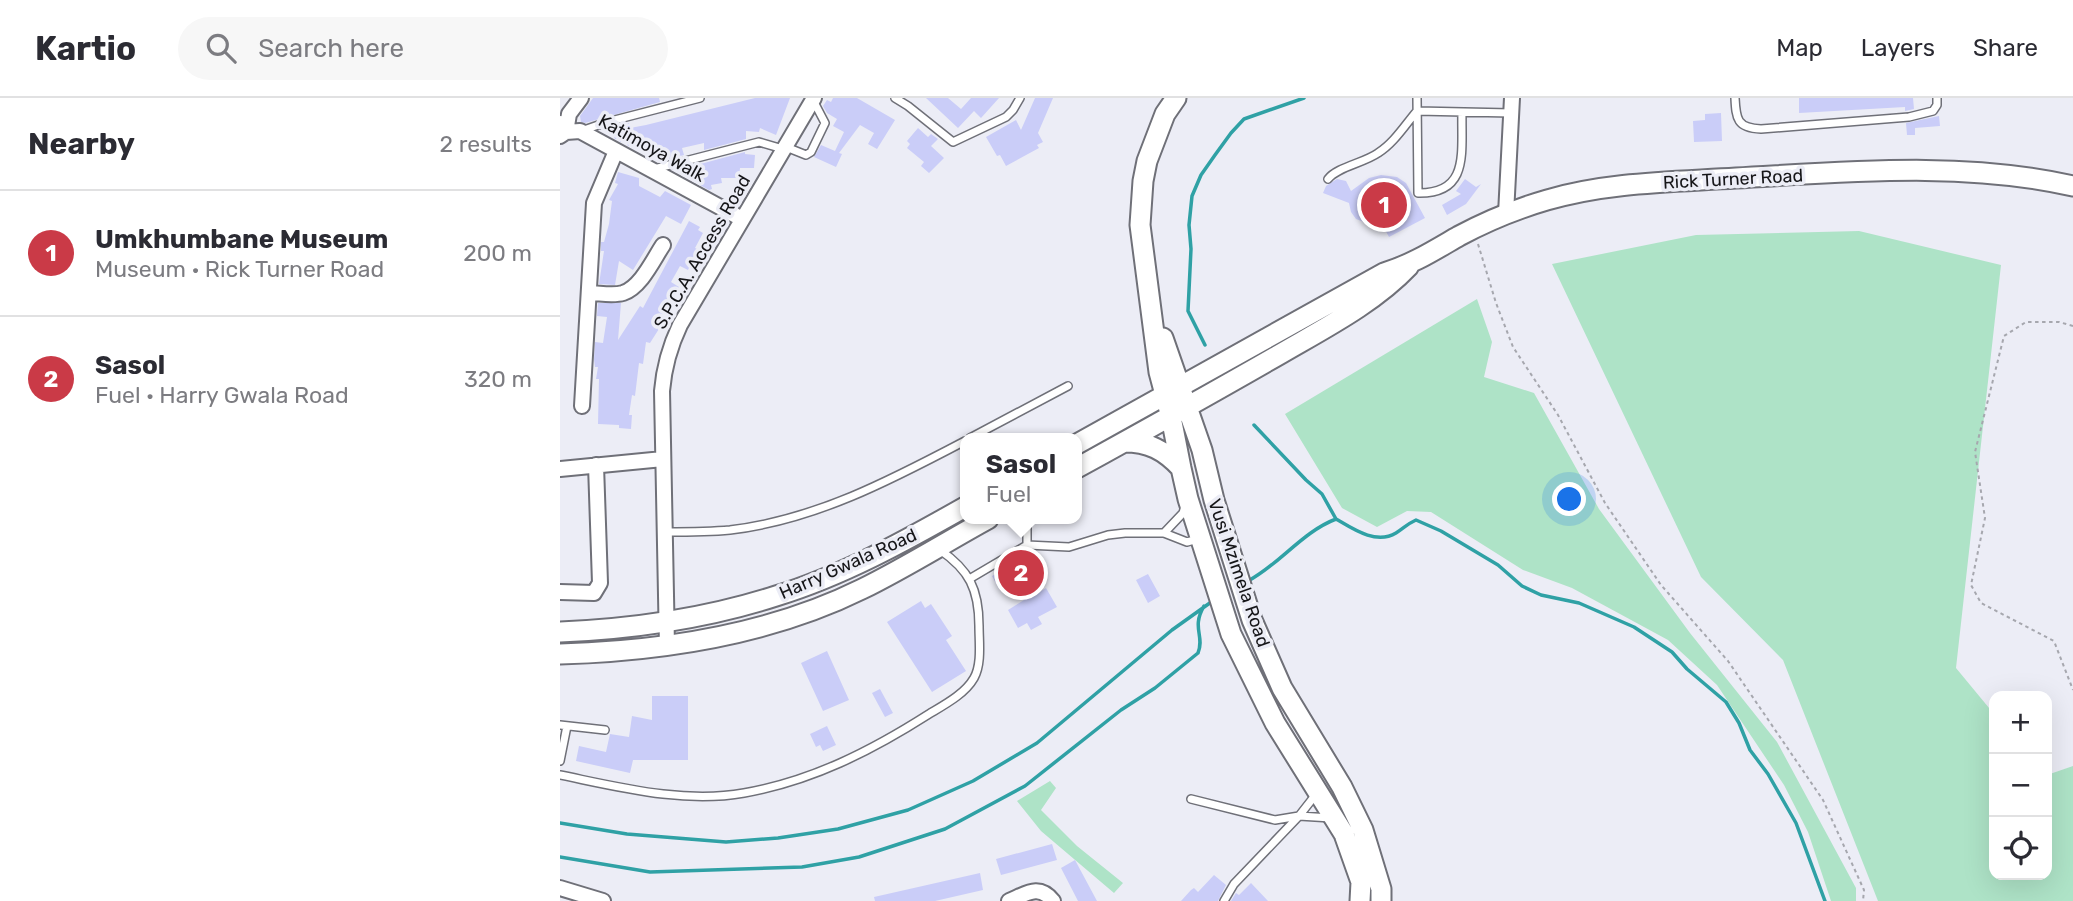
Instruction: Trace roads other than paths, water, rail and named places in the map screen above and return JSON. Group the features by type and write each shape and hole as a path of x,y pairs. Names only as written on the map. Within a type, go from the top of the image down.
{"main road":[{"name":"Vusi Mzimela Road","path":"1172,391 1159,372 1141,236 1143,181 1153,141 1175,98"},
{"name":"Rick Turner Road","path":"1172,391 1384,274 1409,265 1472,230 1506,214 1583,190 1756,177 1914,171 1970,171 2073,186"},
{"name":"Rick Turner Road","path":"1179,412 1306,339 1390,286 1409,265"},
{"name":"Vusi Mzimela Road","path":"1152,311 1166,342 1172,391 1179,412 1202,450 1214,500 1252,620 1287,697 1342,787 1363,830 1381,889 1381,901"},
{"path":"1166,342 1187,364 1209,370"},
{"path":"1082,441 1172,391"},
{"path":"1202,450 1204,415 1216,391"},
{"name":"Vusi Mzimela Road","path":"1179,412 1181,468 1188,499 1231,635 1264,702 1344,834 1361,882 1360,901"},
{"path":"1082,465 1179,412"},
{"path":"1124,442 1150,444 1171,457 1181,468"},
{"name":"Harry Gwala Road","path":"560,632 610,630 730,609 778,596 871,556 960,510"},
{"name":"Harry Gwala Road","path":"560,654 667,646 752,629 804,613 861,590 979,524"}],"street":[{"path":"567,131 569,114 581,98"},
{"path":"1506,214 1512,98"},
{"name":"S.P.C.A. Access Road","path":"667,646 662,391 670,346 680,324 813,99"},
{"name":"Katimoya Walk","path":"567,131 616,151 742,219"},
{"path":"582,406 594,203 616,151"},
{"path":"589,293 620,294 627,291 640,278 663,245"},
{"path":"560,468 663,459"},
{"path":"560,592 594,593 600,583 596,465"},
{"path":"560,888 603,901"},
{"path":"1009,901 1039,890 1046,892 1053,901"}],"lane":[{"path":"567,131 699,98"},
{"path":"895,98 953,142 1006,117 1020,98"},
{"path":"908,106 915,98"},
{"path":"1417,98 1418,193 1436,193 1449,187 1457,176 1461,154 1462,113"},
{"path":"1735,98 1737,116 1741,124 1750,129 1909,117 1933,111 1937,98"},
{"path":"650,170 759,142 806,155 811,152 825,123 813,99"},
{"path":"1417,111 1511,113"},
{"path":"1328,179 1338,171 1359,164 1382,151 1417,111"},
{"path":"978,433 1068,386"},
{"path":"666,532 730,530 789,518 850,498 960,443"},
{"path":"1164,533 1183,513 1188,499"},
{"path":"1027,524 1027,545"},
{"path":"971,578 1027,545 1063,547 1108,535 1164,533 1187,542 1201,539"},
{"path":"560,775 635,789 703,796 742,794 805,778 832,768 915,723 952,700 971,683 978,667 976,598 971,578 957,561 936,547"},
{"path":"560,761 563,725 605,730"},
{"path":"1224,901 1234,884 1299,816 1317,792"},
{"path":"1192,799 1275,821 1299,816 1334,818"}],"waterway":[{"path":"1205,345 1188,311 1192,196 1201,175 1244,119 1304,98"},
{"path":"1254,425 1322,494 1336,519"},
{"path":"1248,581 1312,532 1336,519 1365,534 1381,537 1396,533 1416,520 1441,531 1498,565 1522,586 1541,595 1579,603 1634,627 1672,652 1687,669 1726,702 1739,723 1750,750 1768,774 1796,823 1825,901"},
{"path":"560,823 627,834 726,842 838,829 908,810 973,781 1037,743 1172,630 1214,600"},
{"path":"560,857 650,872 802,867 859,857 945,829 1025,786 1198,653 1198,626 1204,606"}],"place":[{"name":"Umkhumbane Museum","path":"1384,205"},
{"name":"Sasol","path":"1021,573"}]}
